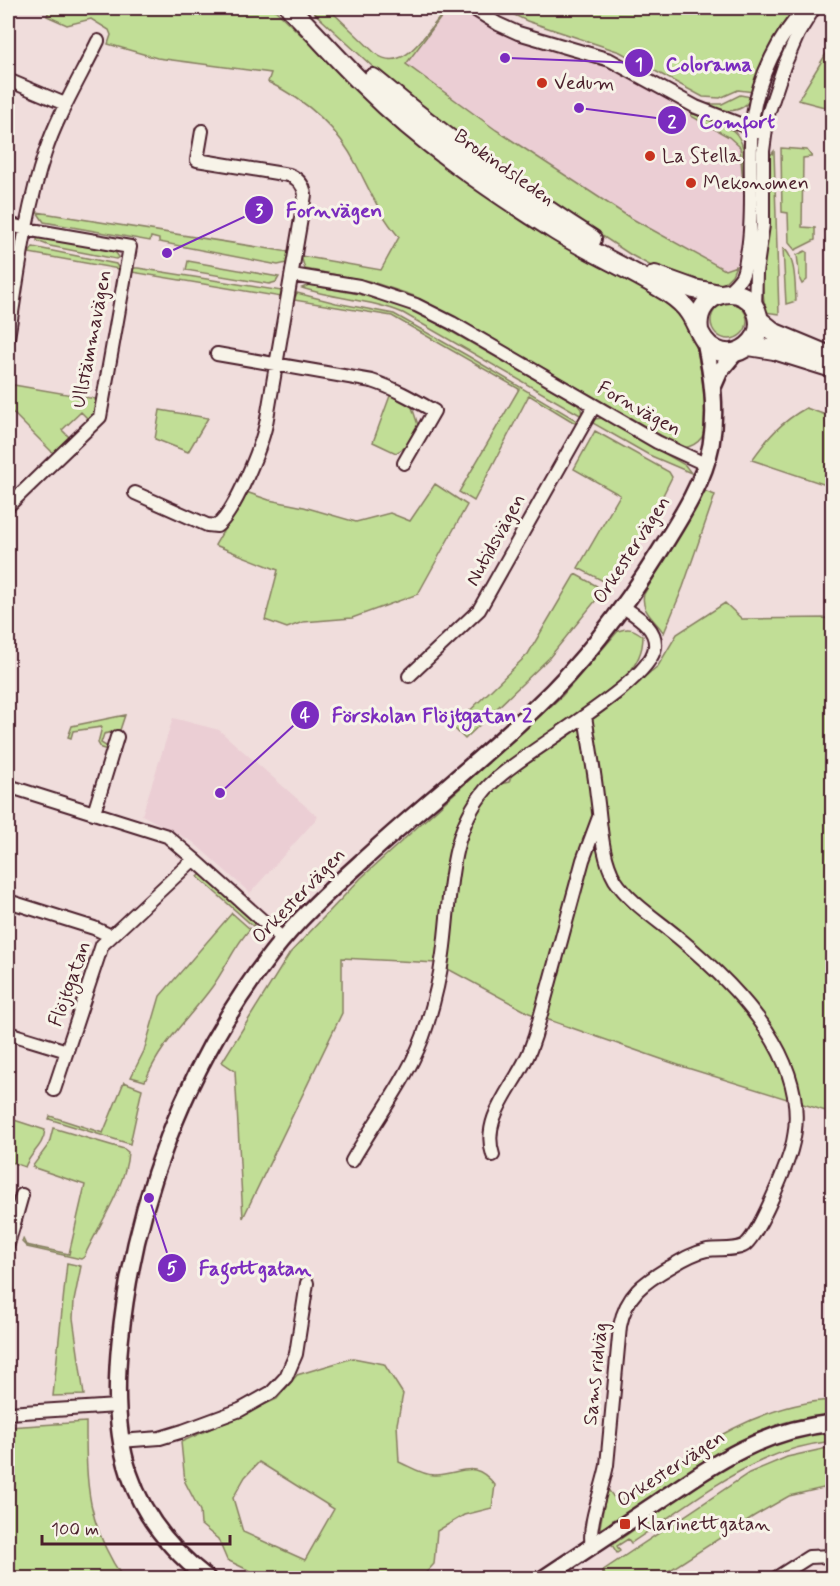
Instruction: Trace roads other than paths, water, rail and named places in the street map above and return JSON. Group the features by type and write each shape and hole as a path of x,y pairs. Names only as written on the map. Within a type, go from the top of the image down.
{"main road":[{"name":"Brokindsleden","path":"295,12 424,121 484,166 563,220 655,275 694,290 743,296 775,333 832,357"},
{"name":"Brokindsleden","path":"295,12 365,87 427,139 507,199 557,232 668,293 689,312 702,336"},
{"path":"723,293 710,299 702,308 699,319 702,336 716,350 774,350 832,368"},
{"path":"742,349 756,337 757,314"}],"street":[{"path":"472,8 518,33 610,60 696,107 765,134"},
{"path":"723,293 736,284 743,274 748,245 752,129 758,95 766,70 778,46 805,8"},
{"path":"757,314 756,273 763,225 765,134 770,107 798,34 814,8"},
{"path":"8,339 33,195 45,154 65,104 98,41"},
{"path":"8,80 65,104"},
{"path":"135,493 207,525 217,526 241,488 264,435 305,195 301,184 289,175 197,160 202,131"},
{"name":"Ullstämmavägen","path":"8,224 26,230 130,247 100,417 8,506"},
{"name":"Fornvägen","path":"292,275 359,286 416,305 452,323 665,446 705,464"},
{"name":"Orkestervägen","path":"207,1578 174,1548 150,1518 131,1481 120,1441 117,1406 120,1346 128,1284 138,1237 162,1155 183,1104 217,1036 252,980 283,939 321,898 362,860 538,706 576,665 622,606 670,535 693,492 710,450 714,387 702,336"},
{"name":"Orkestervägen","path":"714,387 720,371 742,349"},
{"path":"216,354 372,381 391,387 434,411 404,462"},
{"name":"Nutidsvägen","path":"409,676 479,610 594,406"},
{"path":"352,1161 413,1057 427,1025 441,970 457,845 471,811 487,788 505,772 633,679 652,656 655,646 652,632 622,606"},
{"path":"493,1155 490,1140 493,1121 498,1106 526,1059 535,1036 583,860 600,816 585,716"},
{"path":"94,813 117,737"},
{"path":"8,786 167,836 283,939"},
{"name":"Sams ridväg","path":"592,1546 591,1526 607,1465 620,1326 625,1307 635,1290 687,1257 709,1250 742,1247 755,1234 791,1150 795,1116 787,1070 768,1033 708,962 630,897 616,881 610,870 606,854 600,816"},
{"name":"Flöjtgatan","path":"54,1090 100,950 111,936 194,860"},
{"path":"8,901 94,928 111,936"},
{"name":"Flöjtgatan","path":"8,1033 67,1052"},
{"path":"8,1244 10,1226 22,1195"},
{"path":"120,1441 160,1438 183,1431 240,1410 272,1392 286,1377 296,1354 307,1283"},
{"path":"8,1413 117,1406"},
{"name":"Orkestervägen","path":"544,1578 727,1456 769,1437 812,1425 832,1423"},
{"path":"776,1578 809,1557 832,1556"}],"place":[{"name":"Colorama","path":"505,58"},
{"name":"Vedum","path":"542,83"},
{"name":"Comfort","path":"579,108"},
{"name":"La Stella","path":"650,156"},
{"name":"Mekonomen","path":"691,183"},
{"name":"Fornvägen","path":"167,253"},
{"name":"Förskolan Flöjtgatan 2","path":"220,793"},
{"name":"Fagottgatan","path":"149,1198"},
{"name":"Klarinettgatan","path":"625,1524"}]}
